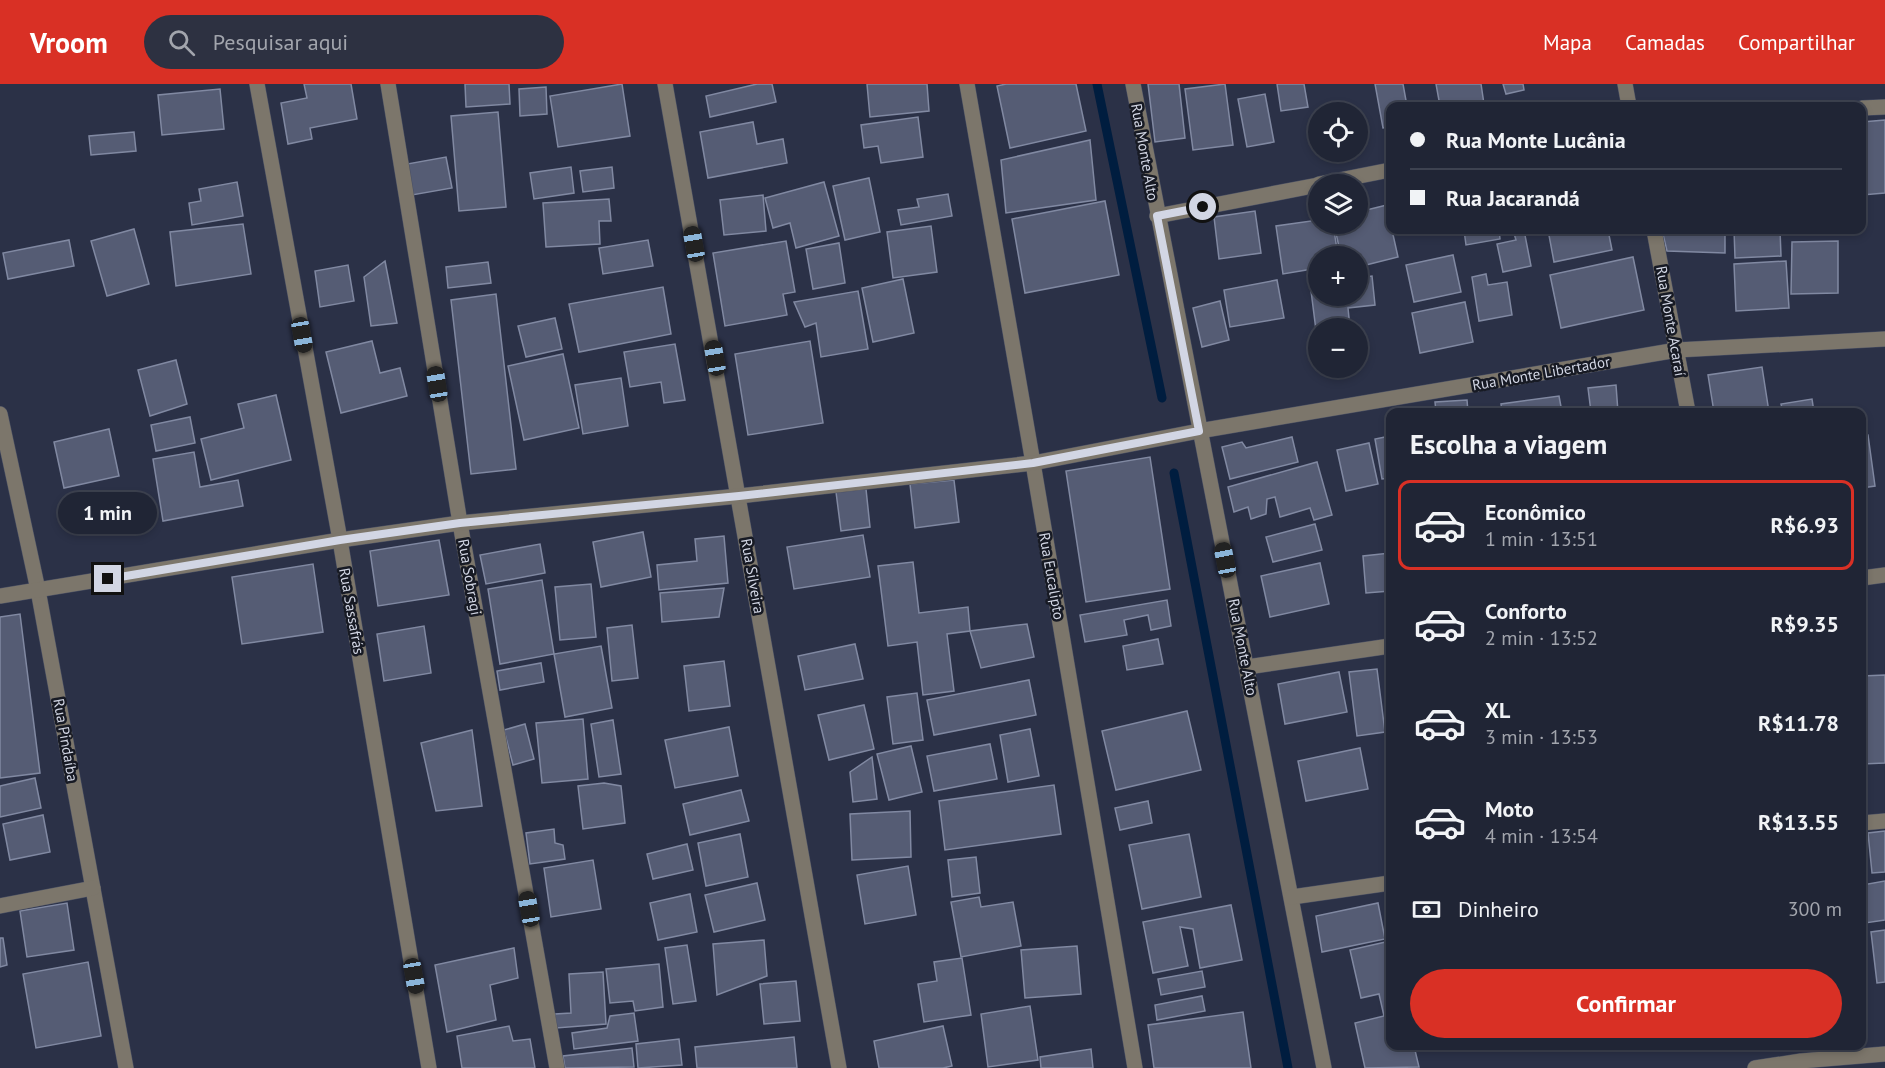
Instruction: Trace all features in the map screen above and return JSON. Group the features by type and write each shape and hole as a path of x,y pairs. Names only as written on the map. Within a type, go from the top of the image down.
{"street":[{"name":"Rua Sassafrás","path":"257,84 340,540 429,1068"},
{"name":"Rua Sobragi","path":"388,84 460,523 557,1068"},
{"name":"Rua Silveira","path":"665,84 839,1068"},
{"name":"Rua Eucalipto","path":"967,84 1135,1068"},
{"name":"Rua Monte Alto","path":"1132,84 1324,1068"},
{"path":"1625,84 1628,102"},
{"path":"1866,108 1885,107"},
{"path":"1368,174 1386,171"},
{"path":"1157,216 1308,186"},
{"name":"Rua Monte Acaraí","path":"1655,234 1687,408"},
{"name":"Rua Monte Libertador","path":"0,596 340,540 460,523 739,496 1033,463 1199,431 1677,350 1885,339"},
{"name":"Rua Pindaíba","path":"0,414 38,590 126,1068"},
{"path":"1866,578 1885,576"},
{"path":"1247,667 1386,647"},
{"path":"1866,823 1885,821"},
{"path":"1292,897 1386,884"},
{"path":"0,906 93,888"},
{"path":"1755,1068 1800,1058 1885,1054"}],"building":[{"path":"304,84 351,84 357,119 310,128 312,139 288,144 281,103 307,98"},
{"path":"465,84 509,84 510,104 466,107"},
{"path":"622,84 630,136 558,147 550,96"},
{"path":"757,84 772,84 776,102 710,117 706,96"},
{"path":"867,84 927,84 929,111 870,117"},
{"path":"1076,84 1086,131 1010,148 997,86"},
{"path":"1148,84 1179,84 1185,138 1155,142"},
{"path":"1225,84 1233,145 1193,150 1185,89"},
{"path":"1277,84 1304,84 1308,107 1281,111"},
{"path":"1375,84 1403,84 1406,102 1386,102 1386,128 1383,128"},
{"path":"1436,84 1481,84 1484,102 1439,102"},
{"path":"1503,84 1523,84 1524,90 1506,94"},
{"path":"546,87 547,114 520,116 519,89"},
{"path":"220,89 224,129 162,135 158,95"},
{"path":"1265,94 1274,142 1247,147 1238,99"},
{"path":"498,112 506,207 459,211 451,116"},
{"path":"918,117 923,157 881,163 878,146 864,148 861,125"},
{"path":"1885,120 1885,193 1866,195 1866,122"},
{"path":"753,122 757,144 783,139 787,163 708,178 700,132"},
{"path":"134,132 136,151 91,155 89,136"},
{"path":"1090,140 1096,200 1006,213 1001,160"},
{"path":"446,157 452,188 412,195 407,164"},
{"path":"571,167 574,193 534,199 530,173"},
{"path":"612,167 614,188 583,192 580,171"},
{"path":"869,178 880,232 845,240 833,186"},
{"path":"237,182 243,216 192,225 189,203 201,201 199,189"},
{"path":"824,182 839,236 796,248 790,223 773,228 765,198"},
{"path":"948,194 952,216 901,225 898,210 919,207 917,199"},
{"path":"763,195 766,231 724,235 720,200"},
{"path":"609,199 611,221 599,221 600,244 546,247 543,203"},
{"path":"1105,201 1119,275 1025,293 1012,219"},
{"path":"1386,205 1386,234 1393,234 1398,257 1368,264 1368,246 1339,246 1336,234 1368,234 1368,210"},
{"path":"1255,211 1261,253 1219,259 1214,217"},
{"path":"1308,221 1308,234 1335,234 1336,246 1308,246 1308,270 1283,274 1276,226"},
{"path":"243,224 251,274 176,286 170,232"},
{"path":"931,226 937,272 893,278 887,232"},
{"path":"134,229 149,284 107,296 91,241"},
{"path":"1465,234 1499,234 1500,239 1466,245"},
{"path":"1514,234 1525,234 1531,266 1503,272 1497,244 1516,240"},
{"path":"1549,234 1609,234 1612,250 1554,262"},
{"path":"1663,234 1725,234 1725,253 1667,251"},
{"path":"1734,234 1780,234 1781,256 1735,258"},
{"path":"69,240 74,266 8,279 3,253"},
{"path":"648,240 653,266 603,274 599,248"},
{"path":"786,241 795,292 783,294 787,315 725,326 713,253"},
{"path":"1838,241 1838,293 1791,294 1792,242"},
{"path":"839,243 845,283 813,289 806,249"},
{"path":"1453,255 1461,292 1414,302 1406,265"},
{"path":"1633,257 1644,310 1561,328 1550,275"},
{"path":"385,261 397,323 371,326 364,277"},
{"path":"1786,261 1789,308 1736,311 1734,264"},
{"path":"488,262 491,283 448,288 446,267"},
{"path":"348,265 354,301 320,307 315,271"},
{"path":"1486,274 1488,285 1507,282 1512,315 1479,321 1472,277"},
{"path":"1372,276 1375,305 1368,306 1368,277"},
{"path":"903,279 914,333 873,342 862,288"},
{"path":"1277,280 1284,318 1230,327 1224,290"},
{"path":"663,287 671,334 579,352 569,304"},
{"path":"858,291 868,349 821,357 816,323 805,327 794,302"},
{"path":"496,294 516,469 471,474 451,300"},
{"path":"1220,301 1229,340 1202,347 1193,308"},
{"path":"1465,302 1473,342 1420,353 1412,313"},
{"path":"1313,306 1366,306 1348,308 1349,318 1314,318"},
{"path":"555,318 562,349 526,357 518,326"},
{"path":"372,341 380,373 400,368 407,396 341,413 326,352"},
{"path":"810,341 823,423 748,435 735,354"},
{"path":"675,344 685,400 664,403 661,382 630,387 624,352"},
{"path":"563,354 579,428 524,440 508,366"},
{"path":"176,360 187,404 150,416 138,370"},
{"path":"1762,367 1768,408 1713,408 1708,375"},
{"path":"621,378 628,426 583,434 575,385"},
{"path":"1616,385 1618,408 1590,408 1588,388"},
{"path":"276,395 291,460 211,480 201,439 244,428 238,404"},
{"path":"1559,396 1561,408 1502,408 1501,404"},
{"path":"1812,399 1813,408 1782,408 1781,404"},
{"path":"1467,400 1468,408 1436,408 1435,402"},
{"path":"190,417 195,443 156,451 151,425"},
{"path":"109,429 119,476 64,488 54,442"},
{"path":"1866,435 1868,435 1875,486 1866,487"},
{"path":"1292,437 1298,462 1230,479 1222,447 1242,442 1246,448"},
{"path":"1386,437 1386,478 1382,479 1375,439"},
{"path":"1369,443 1378,484 1346,491 1337,450"},
{"path":"194,452 200,487 238,480 243,506 163,521 153,459"},
{"path":"1150,457 1170,589 1086,602 1066,471"},
{"path":"1317,462 1332,515 1314,520 1310,508 1280,517 1275,497 1267,499 1266,514 1251,519 1248,507 1234,512 1228,487"},
{"path":"954,480 959,522 915,528 910,484"},
{"path":"866,489 870,527 841,531 836,492"},
{"path":"1315,524 1322,550 1273,562 1266,537"},
{"path":"643,532 651,577 601,587 593,542"},
{"path":"863,535 870,577 794,589 787,547"},
{"path":"724,536 728,583 659,590 657,565 697,561 695,539"},
{"path":"439,540 449,595 378,606 370,551"},
{"path":"540,544 545,573 486,584 480,555"},
{"path":"1386,553 1386,591 1366,593 1363,556"},
{"path":"913,562 919,613 968,607 970,631 947,634 954,691 923,695 917,642 888,646 878,566"},
{"path":"1320,563 1329,604 1270,617 1261,576"},
{"path":"313,564 323,632 242,644 232,577"},
{"path":"542,580 554,654 500,664 488,589"},
{"path":"591,584 596,637 560,640 555,587"},
{"path":"724,588 719,617 662,622 660,593"},
{"path":"1167,600 1171,626 1151,630 1148,615 1124,620 1127,635 1085,642 1080,615"},
{"path":"20,614 40,773 0,778 0,617"},
{"path":"1027,624 1034,657 981,668 970,631"},
{"path":"632,625 638,678 612,681 607,628"},
{"path":"424,626 431,673 384,681 377,634"},
{"path":"1158,639 1163,664 1127,670 1123,646"},
{"path":"855,644 863,679 805,690 798,656"},
{"path":"601,646 612,708 565,717 554,654"},
{"path":"724,661 730,706 689,711 684,666"},
{"path":"541,663 544,682 500,690 497,671"},
{"path":"1377,669 1385,732 1357,736 1349,672"},
{"path":"1339,672 1347,712 1285,724 1278,684"},
{"path":"1885,675 1885,763 1866,764 1866,676"},
{"path":"1029,680 1036,715 934,735 927,700"},
{"path":"917,693 923,740 893,744 887,697"},
{"path":"864,705 874,749 829,760 818,715"},
{"path":"1187,711 1201,770 1116,790 1102,731"},
{"path":"583,719 588,779 542,783 536,723"},
{"path":"613,720 621,774 599,777 591,724"},
{"path":"525,724 534,759 513,765 504,730"},
{"path":"729,727 738,776 675,788 665,740"},
{"path":"1030,729 1039,776 1008,782 1000,735"},
{"path":"472,730 482,806 436,811 421,743"},
{"path":"990,744 997,779 934,791 927,756"},
{"path":"911,746 922,792 889,800 877,754"},
{"path":"1360,748 1368,789 1306,801 1298,761"},
{"path":"872,757 877,799 853,802 850,772"},
{"path":"35,778 41,808 0,817 0,786"},
{"path":"604,783 621,786 625,823 583,829 578,786"},
{"path":"1054,785 1061,834 945,850 939,801"},
{"path":"741,790 749,821 690,835 683,804"},
{"path":"1148,801 1152,823 1120,830 1115,808"},
{"path":"910,811 911,857 852,860 850,814"},
{"path":"43,815 50,852 10,860 3,824"},
{"path":"554,829 555,843 563,845 565,859 530,864 526,833"},
{"path":"1885,831 1885,872 1872,873 1868,833"},
{"path":"740,834 748,877 706,886 698,843"},
{"path":"1189,834 1201,897 1142,909 1129,845"},
{"path":"687,844 693,870 653,879 647,854"},
{"path":"976,857 980,893 952,897 948,860"},
{"path":"593,860 601,909 551,917 544,868"},
{"path":"908,866 916,915 865,924 857,875"},
{"path":"1885,881 1885,920 1866,923 1866,884"},
{"path":"757,883 765,920 714,932 705,895"},
{"path":"690,894 697,932 658,940 650,903"},
{"path":"979,897 981,907 1013,902 1021,946 961,957 951,902"},
{"path":"67,903 74,950 27,957 20,911"},
{"path":"1378,903 1385,939 1322,952 1316,916"},
{"path":"1231,905 1242,960 1200,968 1193,929 1180,927 1188,966 1153,973 1143,922"},
{"path":"1885,930 1885,982 1877,983 1871,932"},
{"path":"0,938 3,938 7,965 0,967"},
{"path":"764,940 767,976 717,995 713,944"},
{"path":"1386,942 1386,1050 1415,1050 1419,1067 1365,1068 1355,1023 1384,1016 1379,994 1361,998 1350,950"},
{"path":"687,945 696,1001 673,1004 665,948"},
{"path":"1077,946 1081,994 1025,998 1021,950"},
{"path":"514,948 518,978 490,985 496,1020 447,1032 435,965"},
{"path":"962,958 971,1015 924,1022 918,984 937,981 934,962"},
{"path":"88,962 101,1036 36,1048 23,974"},
{"path":"659,964 663,1007 635,1011 633,1001 610,1003 606,969"},
{"path":"1202,971 1205,987 1161,995 1158,979"},
{"path":"603,972 606,1024 556,1028 555,1014 571,1013 569,974"},
{"path":"796,981 800,1021 764,1024 760,984"},
{"path":"1202,996 1205,1011 1157,1020 1155,1005"},
{"path":"1030,1006 1038,1060 988,1067 981,1014"},
{"path":"1243,1012 1251,1068 1154,1068 1148,1025"},
{"path":"634,1013 638,1041 574,1049 572,1033 607,1028 610,1016"},
{"path":"509,1026 513,1041 530,1039 535,1068 462,1068 457,1036"},
{"path":"943,1026 952,1066 879,1068 874,1041"},
{"path":"794,1037 797,1068 697,1068 695,1047"},
{"path":"679,1039 682,1065 638,1068 636,1044"},
{"path":"632,1048 634,1067 565,1068 563,1056"},
{"path":"1091,1049 1093,1068 1041,1068 1040,1057"}],"waterway":[{"path":"1097,84 1162,398"},
{"path":"1174,473 1288,1068"}],"route":[{"path":"108,579 340,540 460,523 739,496 1033,463 1199,431 1157,216 1203,207"}]}
